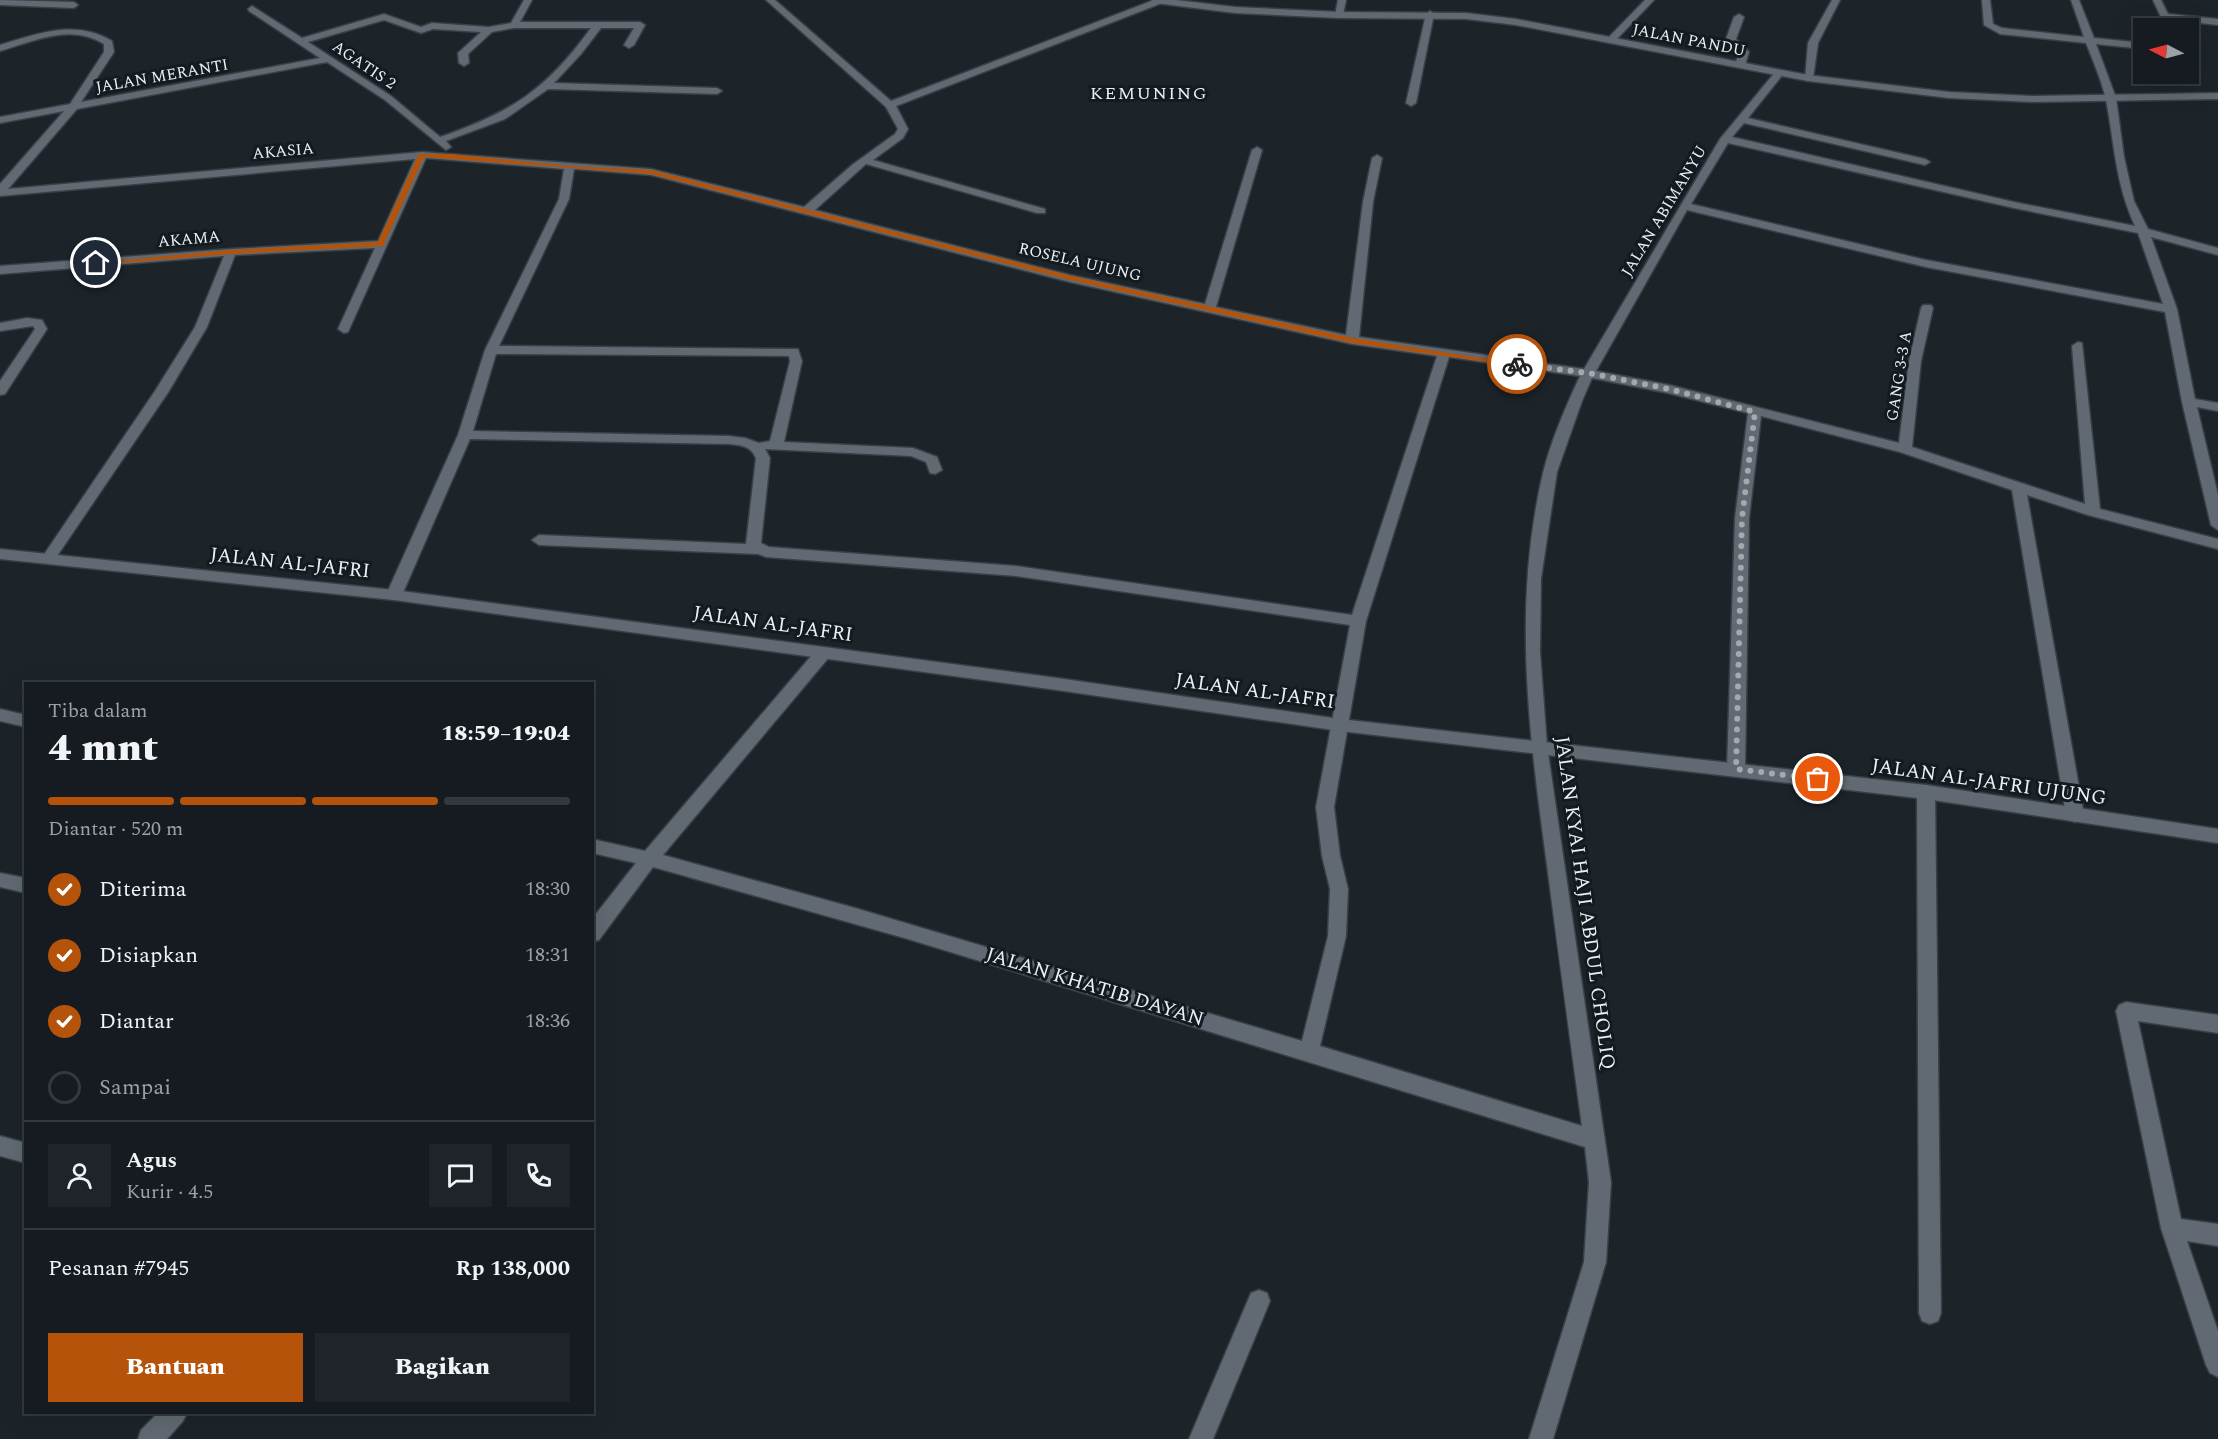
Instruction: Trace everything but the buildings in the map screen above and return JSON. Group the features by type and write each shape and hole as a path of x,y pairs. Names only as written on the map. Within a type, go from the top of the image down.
{"street":[{"path":"514,24 528,0"},
{"path":"770,0 890,105 903,129 889,146 856,167 807,212"},
{"path":"890,105 1157,0"},
{"name":"JALAN PANDU","path":"1157,0 1234,10 1339,15 1430,14 1516,22 1779,73 1859,86 2032,99 2218,96"},
{"path":"1339,15 1342,0"},
{"path":"1611,40 1650,0"},
{"path":"1808,78 1813,43 1836,0"},
{"path":"1986,0 1989,25 2000,31 2133,45"},
{"path":"2075,0 2111,98 2119,157 2129,201 2144,231 2171,309 2189,402 2218,525"},
{"path":"2157,0 2167,17 2218,22"},
{"path":"0,2 74,5"},
{"name":"AGATIS 2","path":"252,9 388,98 440,140 449,150 450,155"},
{"path":"1411,103 1430,14"},
{"path":"301,41 384,17 421,30 432,26 489,30 514,24 640,25 629,45"},
{"path":"1739,17 1731,39 1744,52 1740,65"},
{"path":"440,140 502,116 546,86 577,57 598,26"},
{"path":"464,63 463,53 489,30"},
{"path":"0,48 59,32 72,31 101,36 110,43 109,52 73,107 0,192"},
{"name":"JALAN MERANTI","path":"0,120 329,60"},
{"name":"JALAN ABIMANYU","path":"1588,373 1725,139 1779,73"},
{"path":"546,86 717,91"},
{"path":"1740,119 1925,162"},
{"path":"1725,139 2003,203 2144,231 2218,252"},
{"path":"1210,307 1257,150"},
{"path":"344,329 380,244 422,155"},
{"name":"AKASIA","path":"0,192 422,155 450,155 569,168"},
{"path":"1352,340 1368,202 1377,158"},
{"path":"866,160 1041,211"},
{"path":"394,595 465,435 491,350 564,199 569,168"},
{"name":"ROSELA UJUNG","path":"569,168 651,172 1070,278 1352,340 1588,373 1669,389 1905,449 2093,512 2218,544"},
{"path":"1684,206 1817,240 2081,294 2171,309"},
{"name":"AKAMA","path":"2,274 231,252 380,244"},
{"path":"48,559 162,391 201,327 231,252"},
{"name":"GANG 3-3 A","path":"1905,449 1915,361 1927,308"},
{"path":"0,327 27,322 38,323 41,329 0,391"},
{"path":"2078,346 2093,512"},
{"path":"491,350 794,352 796,361 776,445"},
{"path":"1309,1051 1337,936 1339,889 1331,856 1325,807 1358,621 1444,354"},
{"name":"JALAN KYAI HAJI ABDUL CHOLIQ","path":"1541,1439 1596,1262 1600,1182 1539,746 1532,652 1533,579 1550,472 1575,401 1588,373"},
{"path":"2189,402 2218,407"},
{"path":"1736,769 1742,518 1755,412"},
{"path":"465,435 729,440 754,445 913,452 932,460 935,470"},
{"path":"754,445 760,450 763,458 753,544 757,549"},
{"path":"2018,486 2075,816"},
{"path":"539,540 757,549 766,552 1016,571 1358,621"},
{"name":"JALAN AL-JAFRI","path":"0,554 394,595 1340,724 1539,746"},
{"path":"594,931 650,858 824,652"},
{"path":"0,716 24,721"},
{"name":"JALAN AL-JAFRI UJUNG","path":"1539,746 1926,792 2218,837"},
{"path":"1926,792 1930,1313"},
{"name":"JALAN KHATIB DAYAN","path":"594,846 650,858 843,911 1309,1051 1595,1140"},
{"path":"0,880 24,886"},
{"path":"2218,1024 2126,1011 2172,1228 2218,1365"},
{"path":"0,1146 24,1152"},
{"path":"2172,1228 2218,1235"},
{"path":"1200,1439 1259,1301"},
{"path":"150,1439 174,1414"}],"way so far":[{"path":"1517,364 1588,373 1669,389 1755,412 1742,518 1736,769 1818,779"}],"district":[{"name":"KEMUNING","path":"1149,93"}],"route":[{"path":"96,263 231,252 380,244 422,155 450,155 569,168 651,172 1070,278 1352,340 1517,364"}]}
